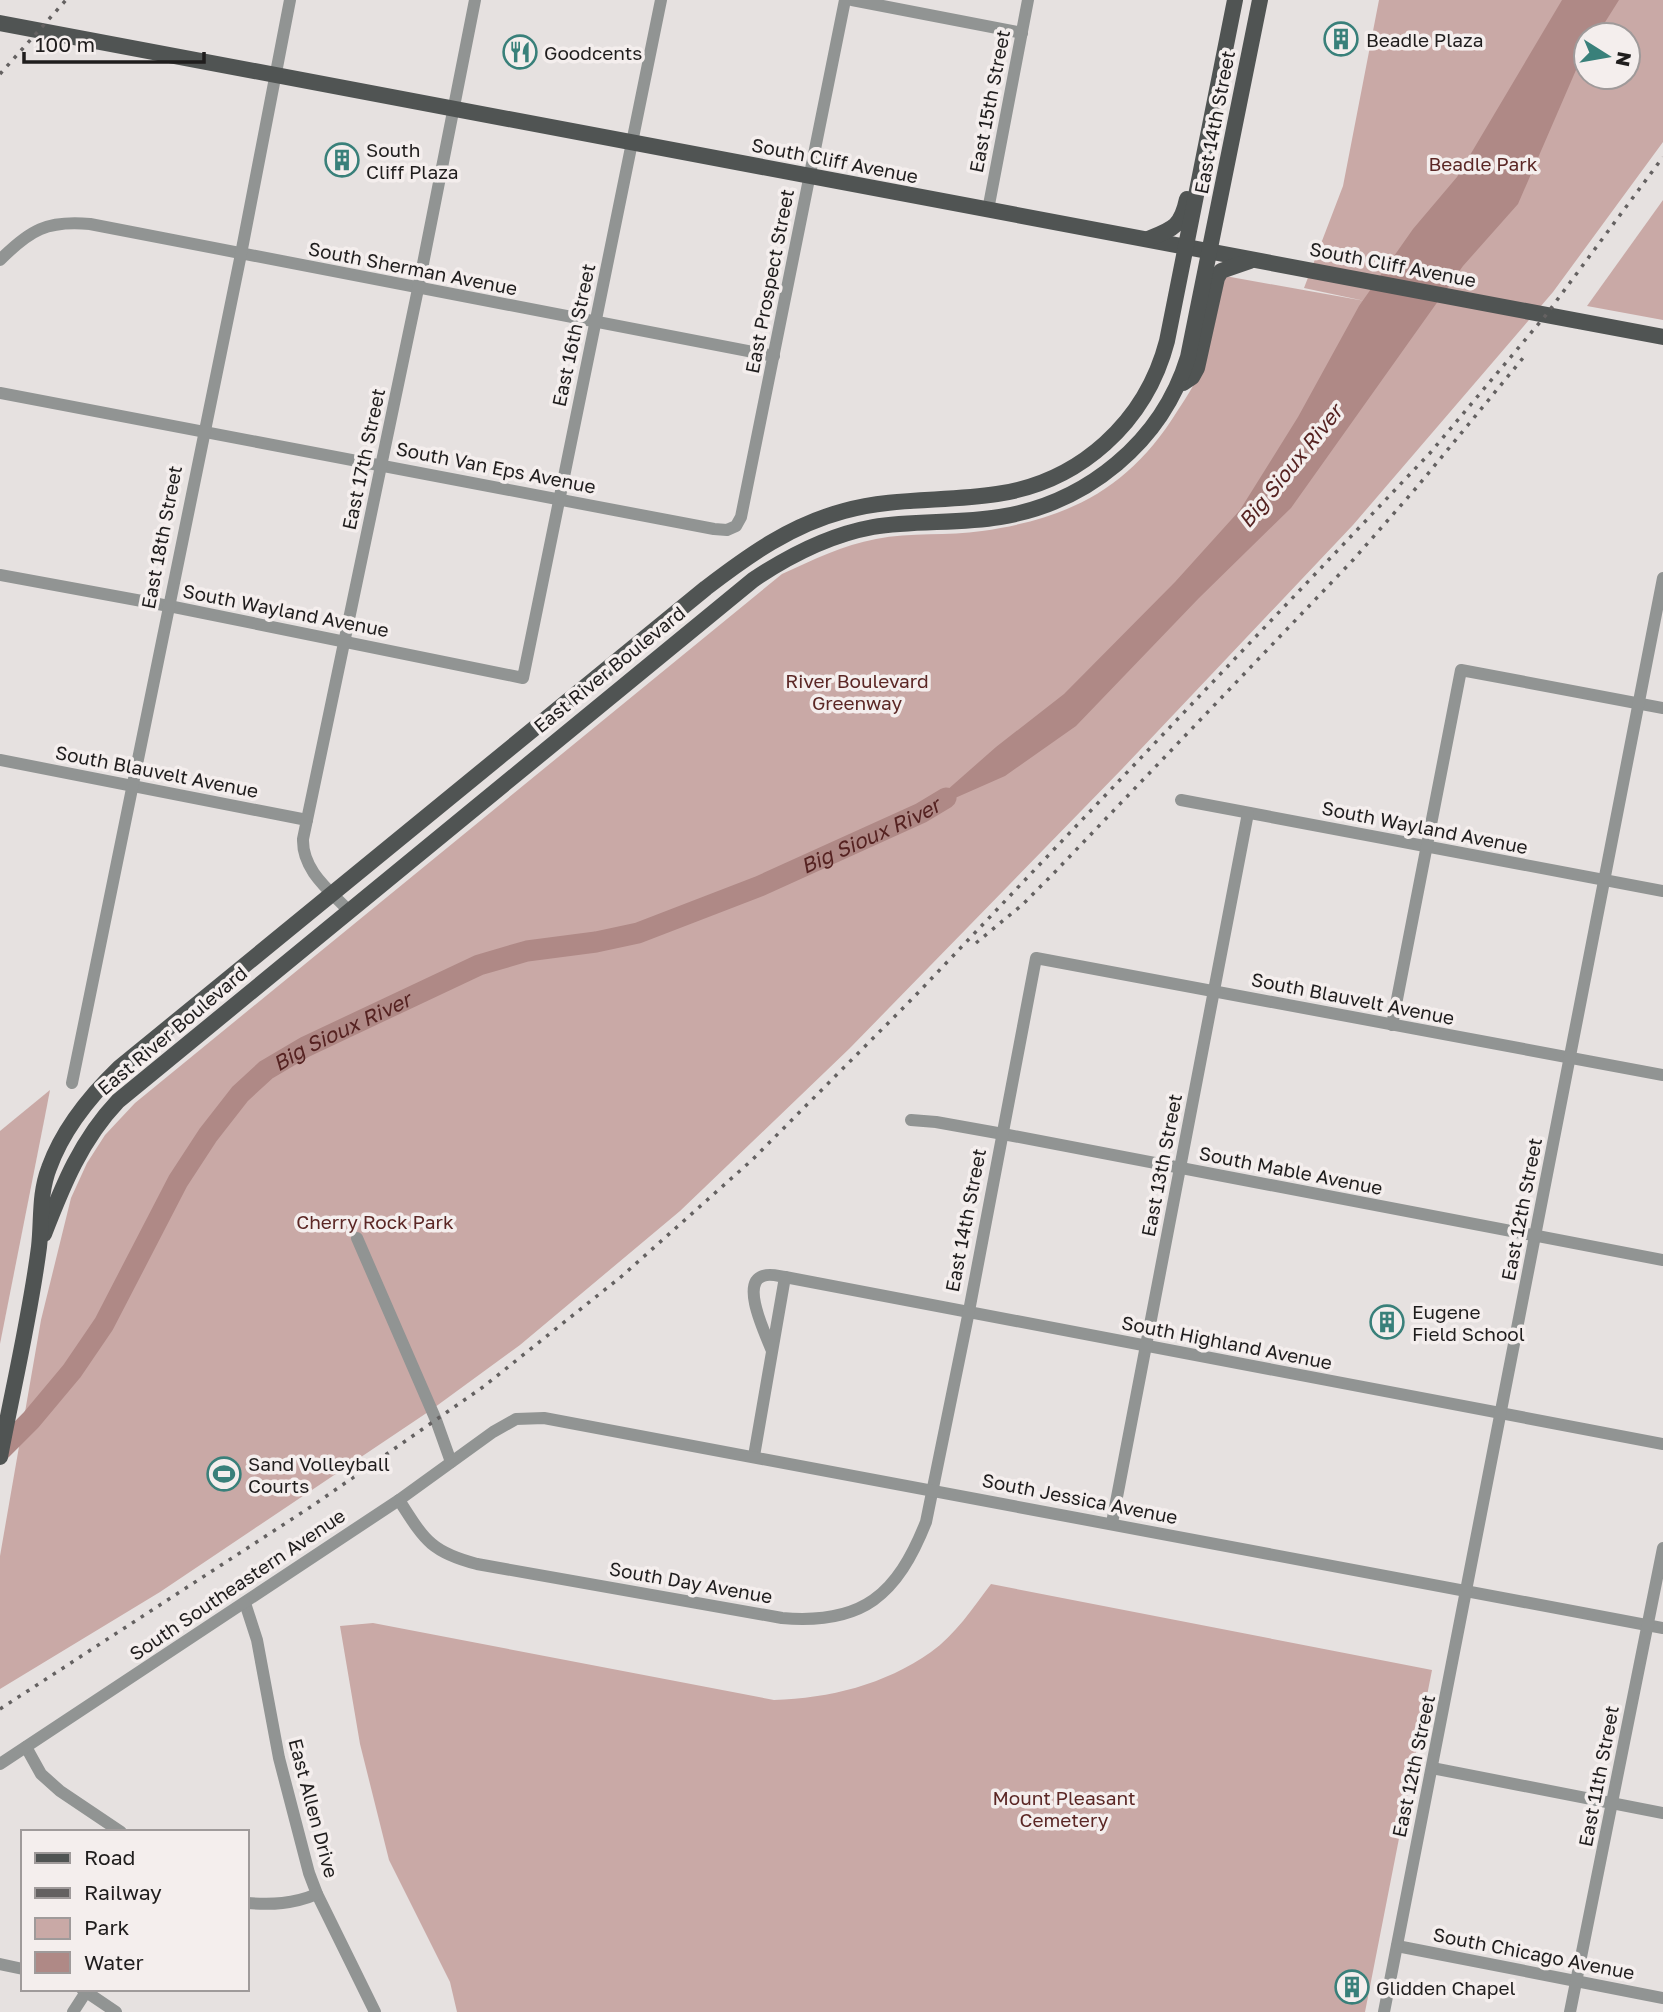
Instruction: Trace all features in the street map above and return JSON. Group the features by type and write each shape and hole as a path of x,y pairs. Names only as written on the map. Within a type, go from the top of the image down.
{"main road":[{"name":"East 14th Street","path":"1187,248 1235,0"},
{"name":"East 14th Street","path":"1210,252 1260,0"},
{"name":"South Cliff Avenue","path":"0,23 1663,338"},
{"path":"1145,240 1172,230 1181,220 1203,117 1217,93"},
{"path":"1210,252 1203,239 1203,220 1222,123 1217,93"},
{"path":"1160,418 1161,401 1180,353 1196,277 1196,259 1187,248"},
{"name":"East River Boulevard","path":"39,1246 40,1210 49,1167 68,1130 91,1097 119,1068 706,588 765,544 813,521 869,505 1016,491 1057,476 1093,455 1125,425 1139,407 1156,376 1167,341 1187,248"},
{"name":"East River Boulevard","path":"39,1246 74,1160 105,1114 118,1101 720,606 778,564 821,542 873,527 999,517 1045,506 1067,497 1107,473 1160,418 1178,386 1193,340 1210,252"},
{"path":"1178,386 1192,377 1197,368 1219,274 1255,260"},
{"path":"0,1458 39,1246"}],"street":[{"name":"East 18th Street","path":"72,1083 290,0"},
{"name":"East 17th Street","path":"349,911 305,859 303,839 418,289 475,0"},
{"name":"East 16th Street","path":"523,678 661,0"},
{"name":"East Prospect Street","path":"736,526 741,517 845,0"},
{"path":"852,0 1022,33"},
{"name":"East 15th Street","path":"988,210 1028,0"},
{"name":"South Sherman Avenue","path":"0,260 14,246 46,225 66,222 90,224 774,356"},
{"name":"South Van Eps Avenue","path":"0,393 714,529 727,530 736,526"},
{"name":"South Wayland Avenue","path":"0,575 169,606 523,678"},
{"name":"East 12th Street","path":"1384,2012 1663,578"},
{"path":"1392,1025 1461,670 1663,708"},
{"name":"South Blauvelt Avenue","path":"0,760 307,820"},
{"name":"South Wayland Avenue","path":"1181,800 1663,891"},
{"name":"East 13th Street","path":"1112,1523 1248,813"},
{"name":"South Blauvelt Avenue","path":"1036,958 1663,1076"},
{"name":"East 14th Street","path":"933,1490 1036,958"},
{"name":"South Mable Avenue","path":"911,1120 1003,1133 1663,1260"},
{"path":"357,1238 452,1462"},
{"path":"754,1456 785,1277 761,1276 754,1282 753,1290 772,1351"},
{"name":"South Highland Avenue","path":"785,1277 1663,1444"},
{"name":"South Jessica Avenue","path":"493,1432 516,1419 544,1418 1663,1628"},
{"name":"South Southeastern Avenue","path":"0,1764 399,1500 493,1432"},
{"name":"South Day Avenue","path":"399,1500 422,1537 453,1558 804,1620 829,1618 859,1608 879,1597 899,1577 913,1555 926,1522 933,1490"},
{"name":"East 11th Street","path":"1570,2012 1663,1548"},
{"name":"East Allen Drive","path":"245,1603 257,1640 279,1758 309,1873 375,2012"},
{"path":"26,1747 41,1774 60,1791 118,1830"},
{"path":"1432,1768 1663,1813"},
{"path":"248,1903 270,1905 298,1902 317,1894"},
{"name":"South Chicago Avenue","path":"1397,1946 1663,1998"},
{"path":"0,1964 21,1969"},
{"path":"73,2012 84,1991"},
{"path":"85,1991 116,2012"}],"green space":[{"path":"1379,0 1663,0 1663,142 1553,292 1353,525 1122,769 850,1048 680,1211 520,1345 431,1410 160,1592 0,1689 0,1556 41,1320 71,1198 87,1163 105,1135 135,1103 782,574 840,549 864,542 903,536 982,531 1014,525 1070,508 1095,495 1140,460 1159,437 1195,382 1210,343 1225,276 1365,301 1304,288 1343,186","holes":["881,831 760,886 668,921"]},
{"path":"1663,200 1663,320 1587,306"},
{"path":"50,1090 45,1116 0,1344 0,1131"},
{"name":"Mount Pleasant Cemetery","path":"991,1584 1432,1670 1365,2012 457,2012 450,1982 389,1860 360,1744 340,1626 373,1623 774,1700 795,1699 856,1688 913,1663 948,1638"}],"water":[{"path":"1562,0 1619,0 1606,21 1572,21 1572,79 1518,204 1463,266 1291,508 1199,598 1076,726 1005,776 921,813 996,747 1064,694 1175,582 1240,510 1298,417 1359,306 1413,229 1457,177"}],"waterway":[{"name":"Big Sioux River","path":"0,1451 31,1420 72,1371 104,1324 178,1181 208,1135 240,1094 266,1070 305,1047 479,965 527,951 596,942 638,933 760,886 921,813 946,798"}],"railway":[{"path":"0,74 66,0"},
{"path":"0,1709 312,1506 483,1387 622,1276 752,1160 914,997 1430,453 1546,315 1663,157"},
{"path":"976,943 1022,905 1053,874 1353,560 1523,358"}],"place":[{"name":"Beadle Plaza","path":"1341,39"},
{"name":"Goodcents","path":"520,52"},
{"name":"South Cliff Plaza","path":"342,160"},
{"name":"Eugene Field School","path":"1387,1322"},
{"name":"Sand Volleyball Courts","path":"224,1474"},
{"name":"Glidden Chapel","path":"1352,1987"}],"park label":[{"name":"Beadle Park","path":"1483,163"},
{"name":"River Boulevard Greenway","path":"857,691"},
{"name":"Cherry Rock Park","path":"375,1221"}]}
